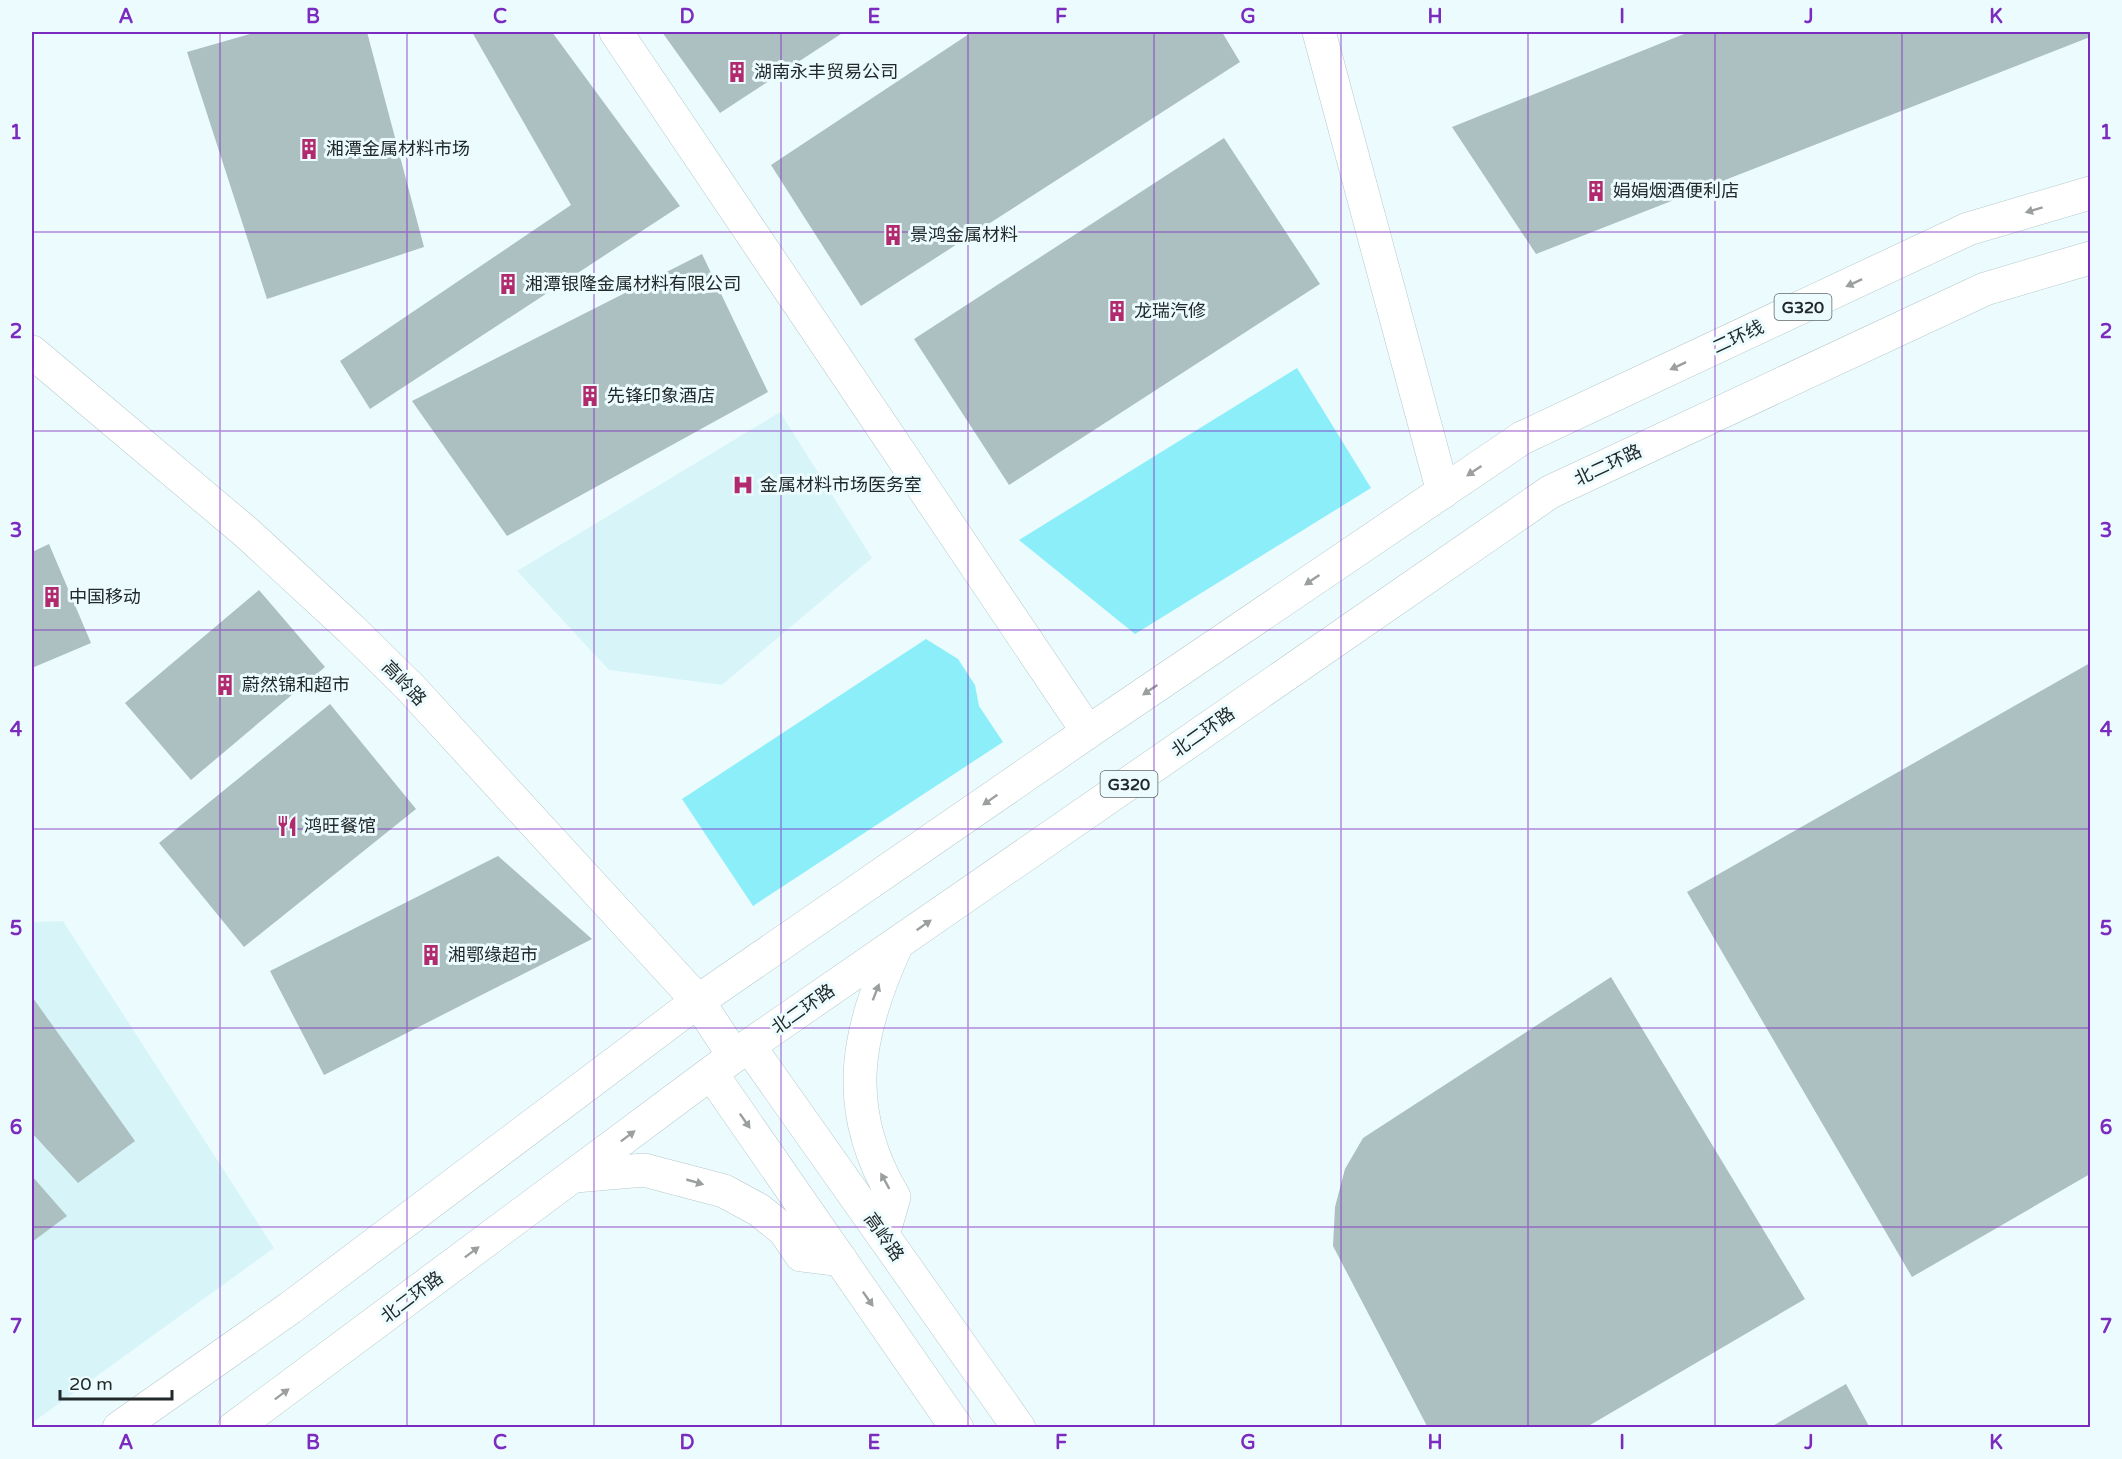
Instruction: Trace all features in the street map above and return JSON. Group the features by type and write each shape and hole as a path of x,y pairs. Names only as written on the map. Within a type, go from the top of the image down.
{"main road":[{"path":"616,32 1088,732"},
{"path":"1319,32 1443,492"},
{"name":"二环线","path":"1443,492 1522,438 1968,230 2091,193"},
{"name":"北二环路","path":"234,1428 732,1059 1550,492 1985,289 2091,258"},
{"name":"高岭路","path":"32,352 247,533 351,629 410,687 698,1000 732,1059 883,1235 1019,1428"},
{"name":"G320","path":"119,1428 291,1308 698,1000 1443,492"},
{"path":"883,1235 894,1197 875,1161 866,1133 862,1109 861,1062 871,1005 897,944"},
{"path":"732,1059 841,1260 957,1428"},
{"path":"575,1176 644,1170 724,1191 759,1210 785,1231 801,1255 841,1260"}],"shaded area":[{"path":"1297,368 1371,488 1135,634 1019,540"},
{"name":"金属材料市场医务室","path":"780,412 872,558 722,685 609,670 517,571"},
{"path":"926,639 958,659 975,685 979,706 1003,742 753,906 682,799"},
{"path":"63,921 274,1248 32,1423 32,922"}],"building":[{"name":"湘潭金属材料市场","path":"257,32 367,32 424,247 267,299 187,52"},
{"name":"湘潭银隆金属材料有限公司","path":"472,32 552,32 680,206 370,409 340,361 571,205"},
{"name":"湖南永丰贸易公司","path":"662,32 844,32 720,113"},
{"name":"景鸿金属材料","path":"972,32 1222,32 1240,62 861,306 771,165"},
{"name":"娟娟烟酒便利店","path":"1689,32 2090,32 2090,37 1536,254 1452,127"},
{"name":"龙瑞汽修","path":"1224,138 1320,284 1009,485 914,339"},
{"name":"先锋印象酒店","path":"702,254 768,392 507,536 412,401"},
{"name":"中国移动","path":"49,544 91,643 32,668 32,552"},
{"name":"蔚然锦和超市","path":"259,590 325,667 191,780 125,703"},
{"path":"2090,663 2090,1174 1912,1277 1687,892"},
{"name":"鸿旺餐馆","path":"330,704 416,809 244,947 159,843"},
{"name":"湘鄂缘超市","path":"498,856 592,939 324,1075 270,971"},
{"path":"1611,977 1805,1299 1585,1428 1428,1428 1333,1246 1335,1207 1345,1169 1363,1138"},
{"path":"33,998 135,1141 78,1183 32,1133"},
{"path":"32,1176 67,1216 32,1242"},
{"path":"1846,1384 1870,1428 1769,1428"}],"place":[{"name":"湖南永丰贸易公司","path":"737,72"},
{"name":"湘潭金属材料市场","path":"309,149"},
{"name":"娟娟烟酒便利店","path":"1596,191"},
{"name":"景鸿金属材料","path":"893,235"},
{"name":"湘潭银隆金属材料有限公司","path":"508,284"},
{"name":"龙瑞汽修","path":"1117,311"},
{"name":"先锋印象酒店","path":"590,396"},
{"name":"金属材料市场医务室","path":"743,485"},
{"name":"中国移动","path":"52,597"},
{"name":"蔚然锦和超市","path":"225,685"},
{"name":"鸿旺餐馆","path":"287,826"},
{"name":"湘鄂缘超市","path":"431,955"}]}
